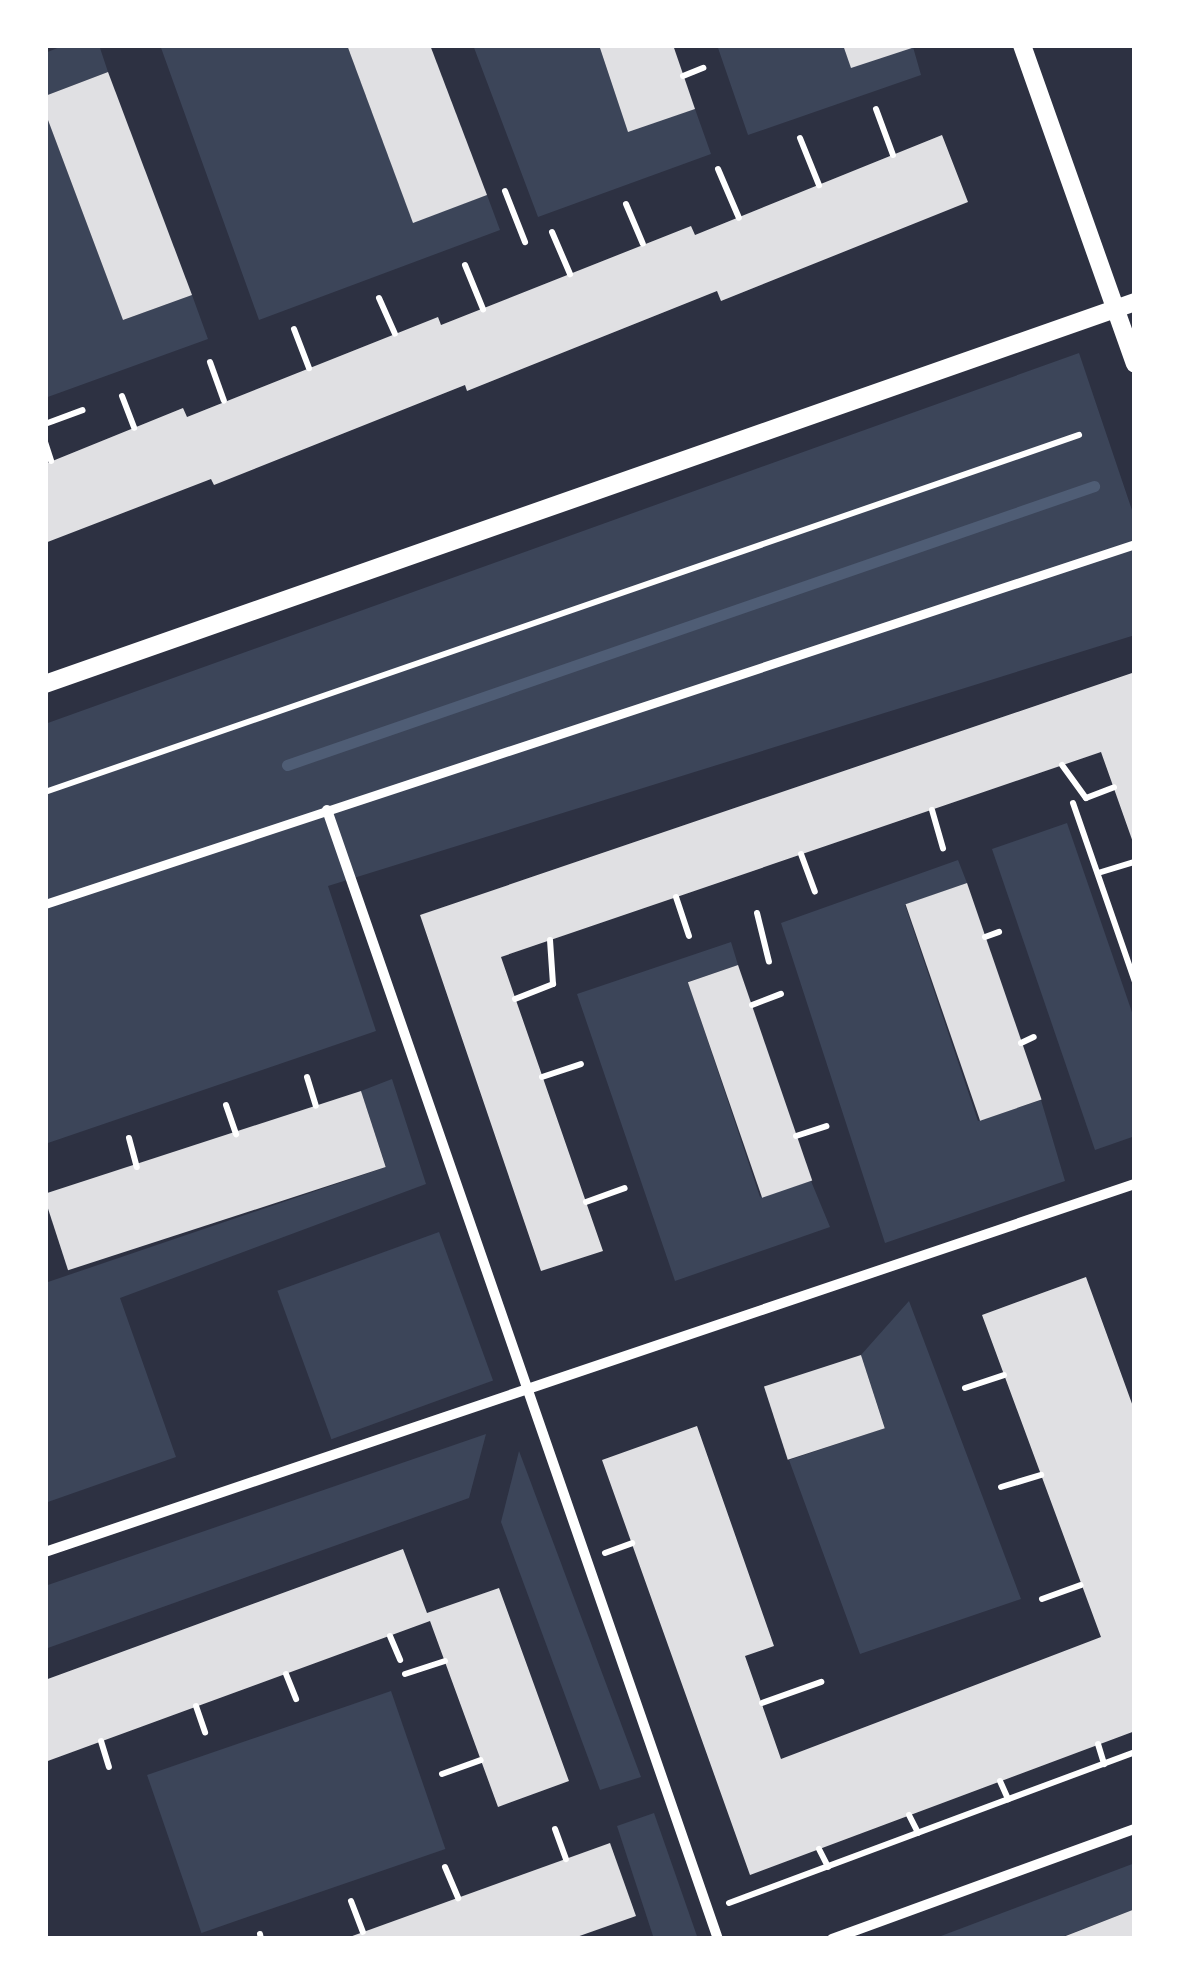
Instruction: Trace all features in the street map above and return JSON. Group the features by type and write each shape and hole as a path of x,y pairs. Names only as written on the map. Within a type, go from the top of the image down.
{"street":[{"path":"1022,45 1135,364"},
{"path":"45,684 1135,302"},
{"path":"45,904 1135,544"},
{"path":"327,810 718,1939"},
{"path":"45,1552 1135,1184"},
{"path":"832,1939 1135,1829"}],"path":[{"path":"683,76 703,68"},
{"path":"876,109 893,155"},
{"path":"800,138 819,185"},
{"path":"718,169 738,218"},
{"path":"506,191 525,242"},
{"path":"626,204 643,244"},
{"path":"552,232 570,274"},
{"path":"464,265 483,309"},
{"path":"378,298 395,334"},
{"path":"294,330 309,368"},
{"path":"210,362 224,402"},
{"path":"122,396 134,428"},
{"path":"45,424 83,410"},
{"path":"45,792 1079,435"},
{"path":"45,442 52,461"},
{"path":"1062,766 1086,798 1114,787"},
{"path":"1073,803 1135,982"},
{"path":"932,810 943,848"},
{"path":"801,854 815,892"},
{"path":"1098,873 1135,862"},
{"path":"676,897 689,936"},
{"path":"757,913 769,962"},
{"path":"986,937 1000,932"},
{"path":"515,999 553,984 550,940"},
{"path":"752,1005 780,994"},
{"path":"1021,1042 1034,1037"},
{"path":"542,1076 581,1064"},
{"path":"307,1077 316,1106"},
{"path":"226,1105 236,1134"},
{"path":"796,1136 826,1126"},
{"path":"129,1138 137,1167"},
{"path":"586,1202 624,1188"},
{"path":"965,1388 1004,1375"},
{"path":"1001,1487 1041,1475"},
{"path":"1042,1599 1082,1585"},
{"path":"390,1636 400,1660"},
{"path":"405,1674 444,1660"},
{"path":"286,1674 296,1698"},
{"path":"762,1704 821,1682"},
{"path":"196,1706 205,1732"},
{"path":"101,1741 109,1767"},
{"path":"1098,1744 1104,1764"},
{"path":"709,1911 1135,1752"},
{"path":"442,1774 481,1760"},
{"path":"1000,1781 1008,1799"},
{"path":"909,1815 918,1833"},
{"path":"555,1829 566,1858"},
{"path":"819,1849 828,1866"},
{"path":"446,1867 458,1898"},
{"path":"351,1901 363,1932"}],"shaded area":[{"path":"65,45 99,45 108,72 45,96 45,53"},
{"path":"160,45 347,45 413,222 487,195 500,230 259,320"},
{"path":"473,45 599,45 628,131 695,109 711,154 538,217"},
{"path":"717,45 843,45 851,67 913,47 921,75 748,135"},
{"path":"45,112 123,320 192,295 208,339 45,398"},
{"path":"1079,353 1135,519 1135,635 328,886 376,1031 45,1144 45,724"},
{"path":"1067,823 1135,1021 1135,1136 1095,1150 992,849"},
{"path":"958,860 967,883 905,905 978,1121 1041,1100 1065,1181 885,1243 781,923"},
{"path":"731,942 738,965 688,982 760,1197 811,1181 830,1227 675,1281 577,994"},
{"path":"392,1079 426,1184 120,1298 176,1457 45,1503 45,1283 386,1167 361,1091"},
{"path":"439,1232 493,1380 331,1439 277,1291"},
{"path":"909,1301 1021,1599 860,1654 789,1460 885,1428 861,1355"},
{"path":"486,1434 469,1498 45,1649 45,1586"},
{"path":"519,1451 641,1777 600,1790 501,1522"},
{"path":"391,1691 445,1849 201,1933 147,1775"},
{"path":"654,1813 698,1939 654,1939 617,1826"},
{"path":"1135,1863 1135,1909 1057,1939 933,1939"}],"building":[{"path":"347,45 430,45 487,195 413,223"},
{"path":"599,45 673,45 695,109 628,132"},
{"path":"843,45 917,45 918,46 851,68"},
{"path":"108,72 192,295 123,320 45,112 45,96"},
{"path":"942,135 968,202 721,301 717,291 467,391 465,385 214,485 211,479 45,543 45,464 183,408 187,417 438,317 441,325 691,226 695,235"},
{"path":"1135,672 1135,848 1101,752 501,957 603,1251 541,1271 420,915"},
{"path":"967,883 1042,1100 980,1121 906,904"},
{"path":"738,965 812,1181 762,1198 688,982"},
{"path":"361,1091 386,1167 68,1270 45,1194"},
{"path":"1086,1277 1135,1412 1135,1731 750,1875 602,1460 697,1426 774,1646 745,1656 781,1759 1101,1637 982,1315"},
{"path":"861,1355 885,1428 788,1460 764,1387"},
{"path":"403,1549 427,1613 499,1588 569,1781 498,1807 430,1621 45,1762 45,1680"},
{"path":"610,1843 636,1916 571,1939 344,1939"},
{"path":"1135,1909 1135,1939 1058,1939"}],"waterway":[{"path":"287,765 1094,486"}]}
